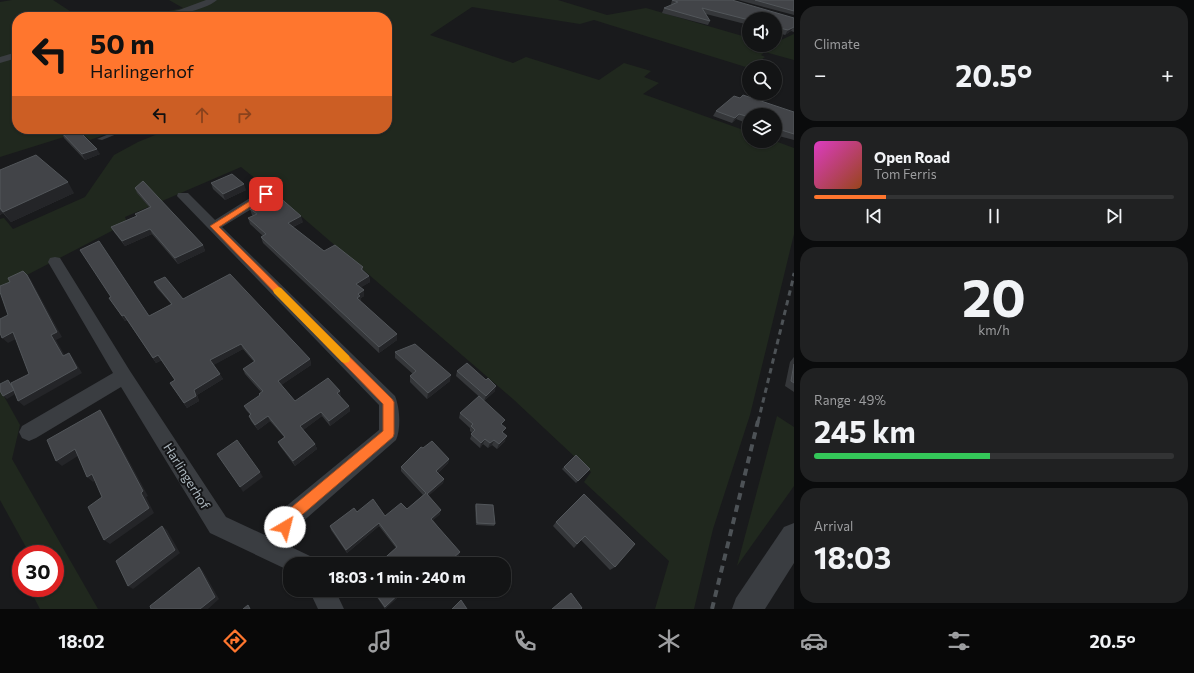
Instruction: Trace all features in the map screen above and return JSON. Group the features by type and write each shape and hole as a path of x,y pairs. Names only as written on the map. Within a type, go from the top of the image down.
{"street":[{"path":"181,12 213,0"},
{"path":"0,60 12,56"},
{"path":"214,226 266,194"},
{"path":"183,196 388,402 389,434 292,516 272,550"},
{"name":"Harlingerhof","path":"55,262 124,376 218,525 287,557"},
{"path":"29,432 124,376"},
{"path":"747,609 794,537"},
{"path":"325,597 332,609"}],"lane":[{"path":"100,139 113,134"}],"green space":[{"path":"12,0 53,0 71,12 12,12 12,134 74,134 0,157 0,2"},
{"path":"169,0 558,0 607,15 646,8 742,36 742,52 765,52 761,55 765,57 761,60 742,60 742,66 594,20 580,24 472,7 430,35 513,63 526,57 599,80 624,63 651,71 644,77 659,83 643,94 742,129 742,148 782,148 782,144 794,148 794,234 750,415 713,529 694,609 655,609 669,561 584,482 591,472 513,399 287,204 241,167 125,217 127,223 0,289 0,219 4,218 13,229 85,197 114,155 138,142 158,134 392,134 392,12 164,12 183,8"},
{"path":"794,34 794,60 765,52 782,52 782,40"},
{"path":"82,134 106,134 90,140"},
{"path":"0,389 20,425 12,459 61,545 25,545 0,500"},
{"path":"777,416 794,427 794,486 737,566"},
{"path":"64,550 98,609 40,609 34,597 64,597"}],"building":[{"path":"672,0 732,0 773,12 742,12 742,18 702,8 710,21 664,8 678,2"},
{"path":"755,0 794,0 794,11"},
{"path":"782,15 794,18 794,27 788,30 782,29"},
{"path":"734,96 740,98 742,96 742,100 758,100 782,108 742,108 742,115 739,114 735,118 716,111"},
{"path":"782,108 794,112 794,134 782,130"},
{"path":"63,134 82,134 97,149 82,154"},
{"path":"36,155 68,182 3,212 0,208 0,170"},
{"path":"232,174 244,184 223,194 211,183"},
{"path":"143,181 203,245 175,258 150,229 122,241 111,227 137,216 135,214 151,207 135,188"},
{"path":"278,196 301,216 288,223 324,251 335,245 363,267 361,269 369,276 356,284 364,290 358,294 360,296 357,298 397,334 379,347 261,237 266,234 248,218 257,214 250,209"},
{"path":"99,241 149,316 172,304 154,282 165,277 183,299 230,274 310,359 278,381 295,401 328,378 340,391 337,393 349,406 329,421 321,412 300,426 315,444 293,461 278,442 285,437 268,416 255,425 249,416 251,414 244,406 260,395 259,394 263,391 243,369 255,361 241,344 210,360 220,374 194,390 196,396 184,403 170,383 175,380 158,355 153,358 124,315 122,316 109,298 111,297 80,250"},
{"path":"23,271 27,275 57,332 51,335 63,356 69,353 77,368 18,401 11,383 29,374 13,332 2,338 0,333 0,319 8,315 0,292 0,286 10,282 8,278"},
{"path":"415,344 451,375 428,393 410,376 416,371 395,352"},
{"path":"467,363 486,380 488,378 496,386 486,396 457,371"},
{"path":"794,364 794,383 791,381"},
{"path":"8,380 14,390 3,396 0,391 0,384"},
{"path":"479,396 505,420 501,424 506,428 502,432 507,436 499,444 494,440 490,443 485,439 481,443 471,434 475,430 471,426 473,424 460,413"},
{"path":"100,410 143,491 141,493 149,508 104,540 88,507 102,497 92,474 87,477 75,449 56,461 47,440"},
{"path":"237,440 260,472 240,487 217,454"},
{"path":"432,441 449,459 436,471 444,479 427,494 441,510 431,519 460,552 454,557 386,557 397,547 379,523 346,550 330,526 354,508 357,512 373,499 385,516 401,503 407,509 426,493 401,467 421,447 423,448"},
{"path":"576,455 590,469 578,481 564,467"},
{"path":"584,494 635,544 615,567 585,536 577,544 556,522"},
{"path":"476,504 493,505 495,524 477,523"},
{"path":"162,526 175,550 128,586 116,561"},
{"path":"199,567 215,597 200,609 151,609 150,606"},
{"path":"571,593 582,608 581,609 552,609"},
{"path":"378,597 396,597 385,607"},
{"path":"461,600 467,609 452,609"},
{"path":"248,605 250,609 243,609"}],"railway":[{"path":"758,422 794,275"},
{"path":"712,609 758,421"}],"slow traffic":[{"path":"278,290 345,359"}],"route":[{"path":"266,194 214,226 388,402 389,434 292,516 285,527"}]}
